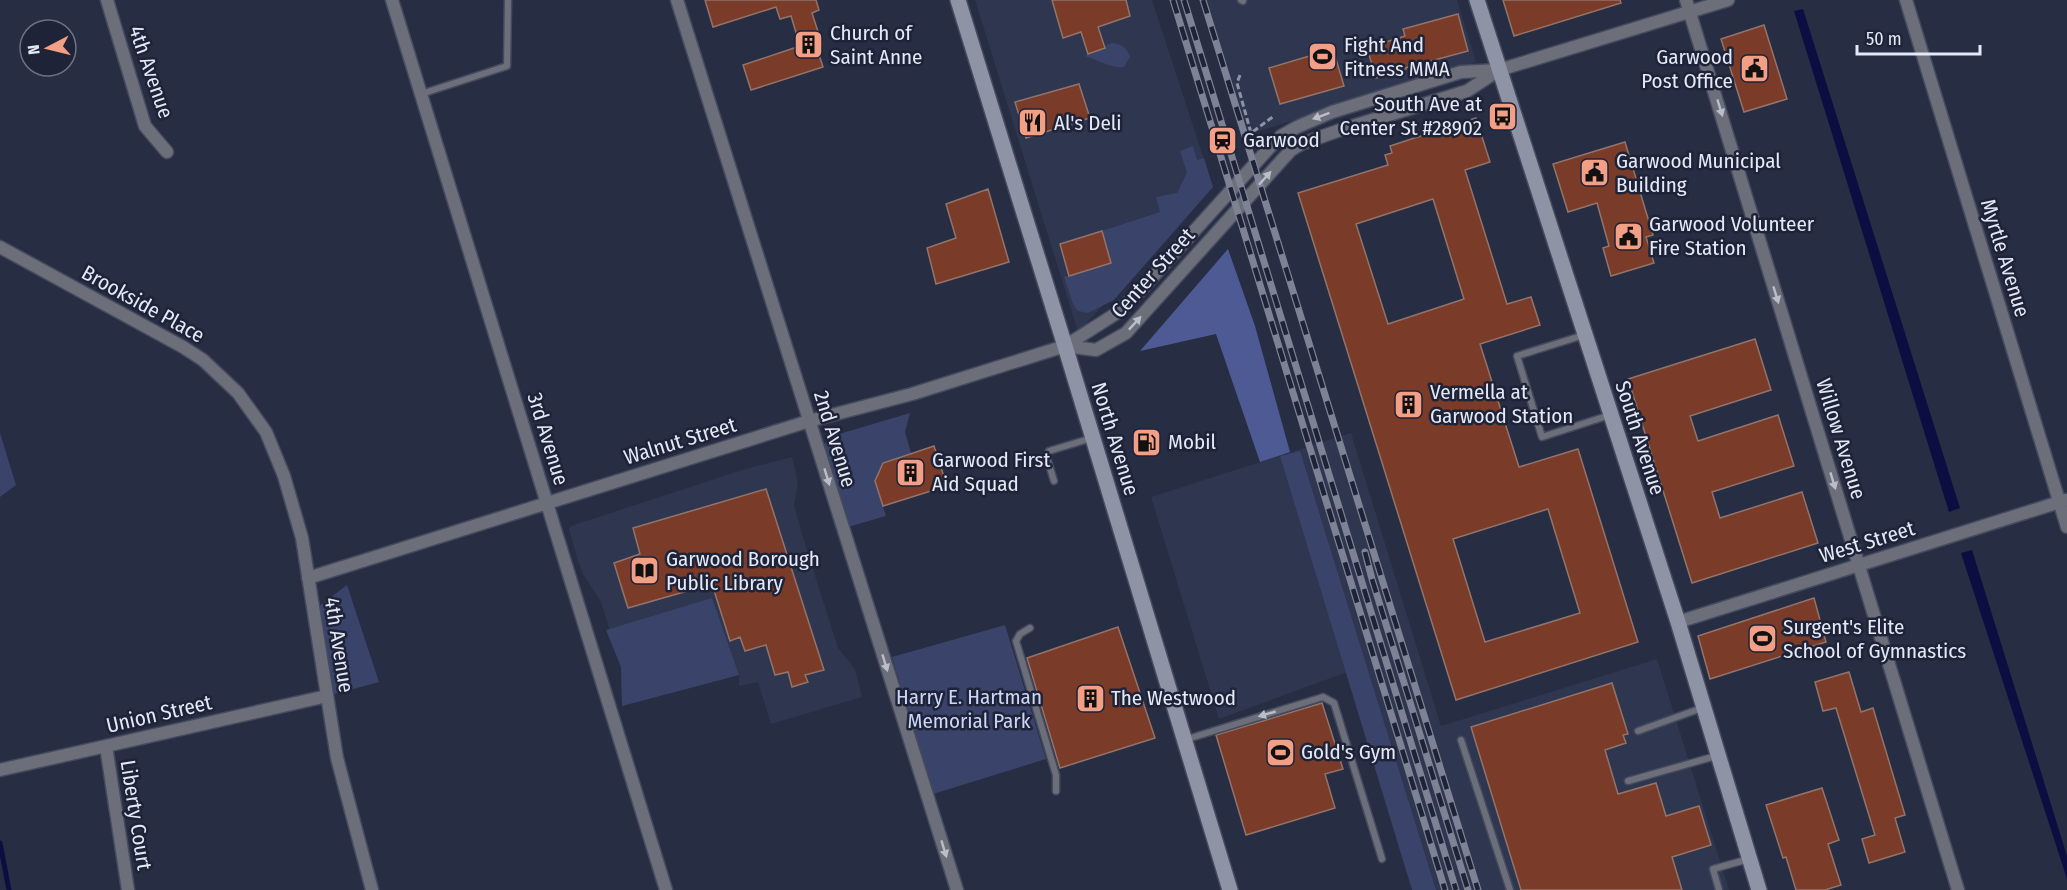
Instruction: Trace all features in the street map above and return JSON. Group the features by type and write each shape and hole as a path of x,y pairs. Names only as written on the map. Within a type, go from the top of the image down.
{"main road":[{"name":"North Avenue","path":"958,0 1230,890"},
{"name":"South Avenue","path":"1477,0 1678,622 1759,890"}],"street":[{"name":"4th Avenue","path":"106,0 145,126 167,152"},
{"name":"3rd Avenue","path":"393,0 666,890"},
{"name":"2nd Avenue","path":"677,0 957,890"},
{"name":"Center Street","path":"1065,346 1096,350 1116,341 1126,333 1291,150 1301,144 1467,91 1499,70 1688,6 1728,0"},
{"name":"Myrtle Avenue","path":"1906,0 2063,501 2067,527"},
{"name":"Willow Avenue","path":"1688,6 1958,890"},
{"name":"Center Street","path":"1065,346 1117,313 1281,136 1315,118 1461,72 1499,70"},
{"name":"Brookside Place","path":"0,247 183,347 222,376 253,412"},
{"name":"Walnut Street","path":"308,578 809,421 912,394 1065,346"},
{"name":"4th Avenue","path":"253,412 271,443 284,476 302,538 337,758 372,890"},
{"name":"West Street","path":"1678,622 2063,501"},
{"name":"Union Street","path":"0,770 327,696"},
{"name":"Liberty Court","path":"106,746 128,890"}],"lane":[{"path":"421,94 507,66 508,0"},
{"path":"1585,335 1517,356 1542,436 1610,415"},
{"path":"1054,481 1047,458 1050,451 1092,438"},
{"path":"1030,628 1020,634 1016,641 1056,775 1056,791"},
{"path":"1184,741 1213,730 1323,698 1334,703 1382,859"},
{"path":"1638,731 1703,708"},
{"path":"1461,740 1510,890"},
{"path":"1628,781 1718,756"},
{"path":"1719,890 1713,869 1749,858"}],"path":[{"path":"1240,75 1237,83 1251,133 1274,117"}],"shaded area":[{"path":"975,0 1152,0 1213,187 1078,332"},
{"path":"1205,0 1457,0 1476,62 1247,135"},
{"path":"1803,9 1960,508 1949,512 1794,11"},
{"path":"1228,249 1255,326 1290,452 1260,462 1216,334 1140,351"},
{"path":"1351,433 1441,726 1657,659 1729,890 1435,890 1364,666 1219,719 1151,497"},
{"path":"792,457 798,482 794,506 838,648 855,669 862,697 771,724 758,682 739,686 739,675 622,706 621,667 601,602 583,574 577,558 569,529 571,526 742,470"},
{"path":"1972,550 2067,856 2067,879 1961,553"}],"green space":[{"path":"1112,43 1124,47 1129,54 1130,57 1124,67 1109,65 1084,56 1105,48"},
{"path":"1193,146 1197,160 1204,158 1213,187 1114,300 1088,313 1078,311 1073,304 1064,277 1111,263 1102,231 1160,212 1156,197 1177,193 1187,173 1180,151"},
{"path":"910,413 905,432 911,453 883,463 875,481 886,516 848,527 824,445 829,437"},
{"path":"0,433 16,485 0,497"},
{"path":"1300,451 1436,890 1412,890 1280,456"},
{"path":"347,585 379,682 327,696 318,607"},
{"path":"712,598 739,675 622,706 621,667 606,630"},
{"name":"Harry E. Hartman Memorial Park","path":"1005,625 1046,759 933,794 892,657"}],"building":[{"name":"Church of Saint Anne","path":"705,0 816,0 819,10 812,13 822,44 816,45 823,67 751,90 743,65 800,46 791,16 780,19 776,7 713,27"},
{"path":"1052,0 1126,0 1130,16 1098,27 1105,48 1088,54 1081,32 1063,38"},
{"path":"1503,0 1620,0 1621,3 1514,36"},
{"path":"1458,14 1468,51 1376,78 1367,48 1405,36 1403,29"},
{"name":"Garwood Post Office","path":"1764,25 1787,99 1744,112 1721,39"},
{"path":"1333,49 1344,86 1280,104 1269,68"},
{"path":"1079,84 1090,118 1026,138 1015,102"},
{"name":"Vermella at Garwood Station","path":"1476,118 1490,162 1465,170 1507,304 1531,297 1540,325 1480,344 1519,467 1578,449 1638,642 1456,700 1298,193 1388,165 1385,155 1392,153 1390,146","holes":["1433,199 1464,299 1388,324 1356,224","1548,509 1580,613 1485,642 1453,539"]},
{"path":"1625,142 1653,235 1646,237 1654,263 1611,276 1603,248 1609,246 1597,203 1568,212 1553,164"},
{"path":"988,189 1009,262 936,284 927,248 956,238 946,204"},
{"path":"1102,231 1111,263 1069,276 1060,244"},
{"path":"1755,339 1771,390 1690,416 1698,441 1778,415 1794,466 1712,492 1720,518 1802,492 1818,543 1692,583 1628,379"},
{"name":"Garwood First Aid Squad","path":"934,446 947,486 883,506 875,481 883,463"},
{"path":"766,489 824,670 805,675 808,682 792,687 788,672 775,675 766,645 745,651 740,637 730,641 712,584 628,608 614,563 640,554 633,528"},
{"name":"Surgent's Elite School of Gymnastics","path":"1814,598 1826,642 1710,679 1698,636"},
{"name":"The Westwood","path":"1118,627 1155,738 1060,768 1027,658"},
{"path":"1849,672 1861,712 1873,708 1905,815 1895,818 1905,852 1869,863 1862,839 1875,835 1836,708 1823,711 1815,682"},
{"path":"1612,683 1628,734 1623,735 1626,743 1605,750 1618,794 1656,783 1666,816 1699,806 1711,845 1672,857 1682,890 1521,890 1471,727"},
{"name":"Gold's Gym","path":"1322,703 1343,769 1325,774 1335,808 1246,835 1216,735"},
{"path":"1822,788 1839,840 1828,844 1841,885 1825,890 1796,890 1766,805"}],"waterway":[{"path":"0,843 9,890"}],"railway":[{"path":"1173,0 1445,890"},
{"path":"1184,0 1456,890"},
{"path":"1203,0 1478,890"},
{"path":"1365,552 1468,890"}],"place":[{"name":"Church of Saint Anne","path":"809,45"},
{"name":"Fight And Fitness MMA","path":"1323,57"},
{"name":"Garwood Post Office","path":"1754,69"},
{"name":"South Ave at Center St #28902","path":"1503,116"},
{"name":"Al's Deli","path":"1033,123"},
{"name":"Garwood","path":"1222,140"},
{"name":"Garwood Municipal Building","path":"1595,173"},
{"name":"Garwood Volunteer Fire Station","path":"1628,236"},
{"name":"Vermella at Garwood Station","path":"1409,404"},
{"name":"Mobil","path":"1147,442"},
{"name":"Garwood First Aid Squad","path":"911,472"},
{"name":"Garwood Borough Public Library","path":"645,571"},
{"name":"Surgent's Elite School of Gymnastics","path":"1762,639"},
{"name":"The Westwood","path":"1090,698"},
{"name":"Gold's Gym","path":"1280,752"}]}
